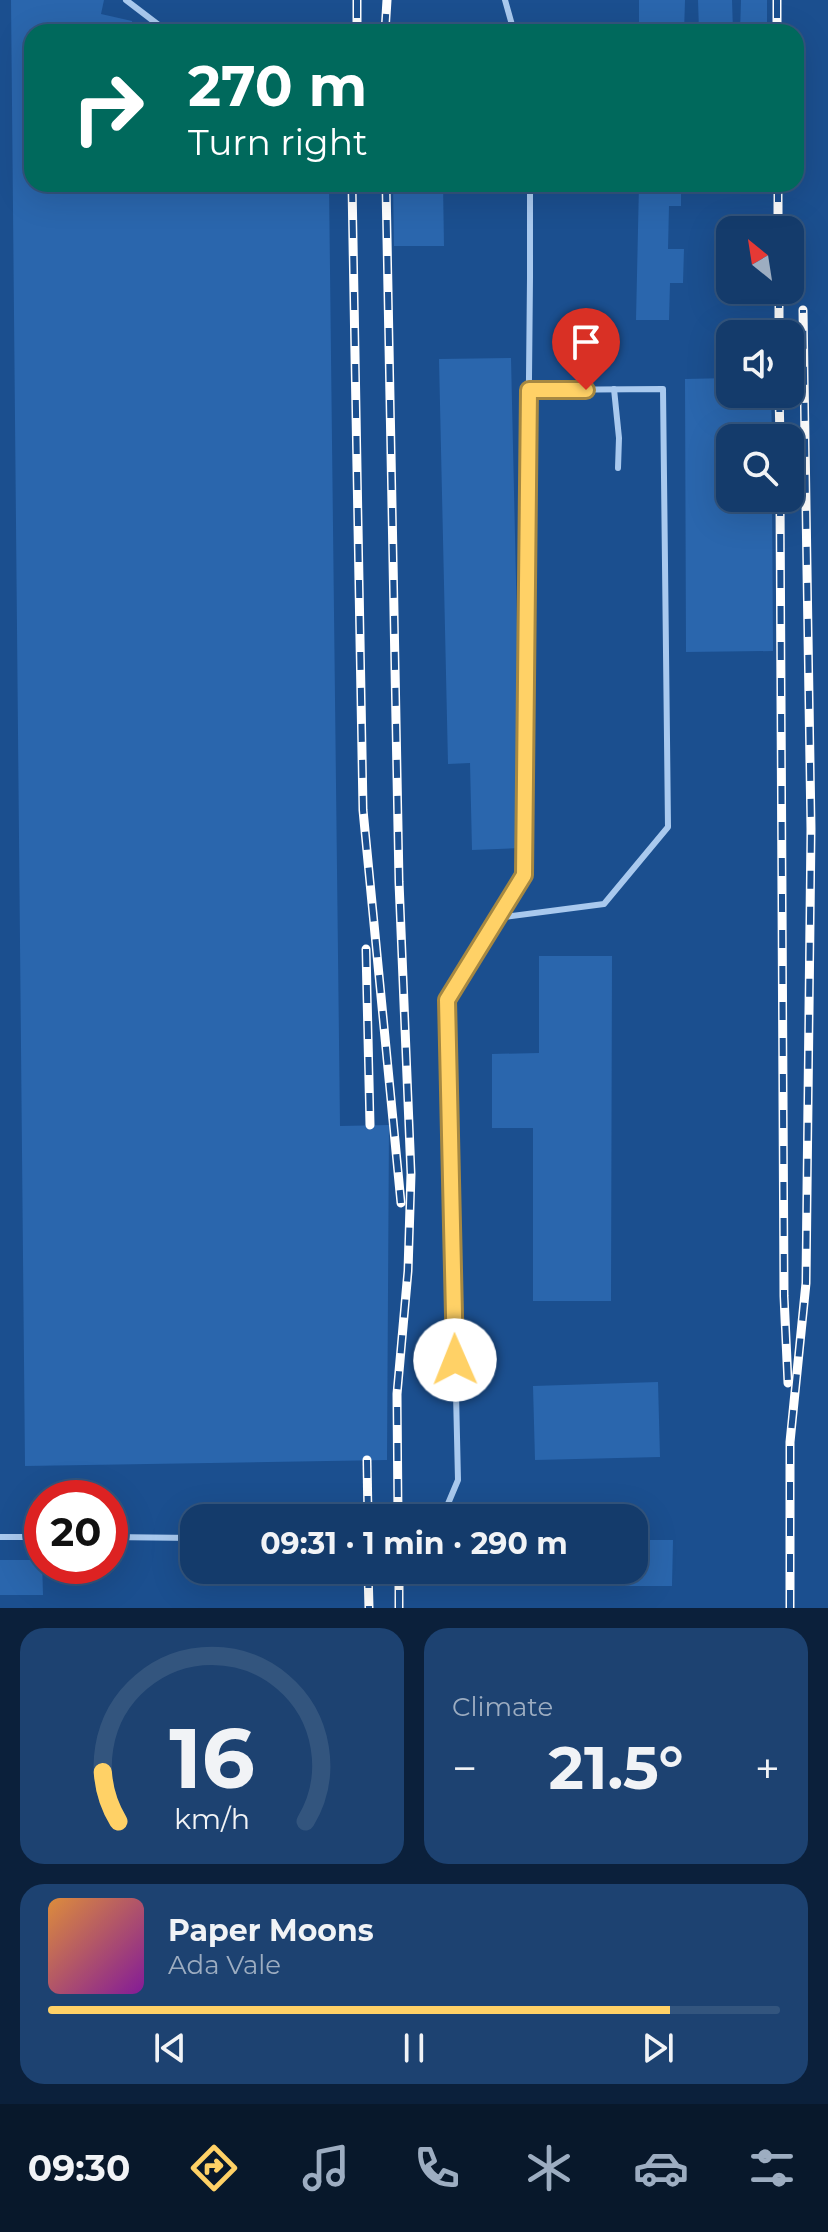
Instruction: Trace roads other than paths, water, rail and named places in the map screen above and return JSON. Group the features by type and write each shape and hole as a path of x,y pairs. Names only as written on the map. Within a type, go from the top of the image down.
{"lane":[{"path":"126,0 157,24"},
{"path":"505,0 512,24"},
{"path":"448,1504 458,1480 447,1000 524,875 530,192"},
{"path":"614,389 619,438 618,468"},
{"path":"497,918 604,904 668,827 663,389 529,390"},
{"path":"0,1537 24,1537"},
{"path":"128,1537 180,1538"}],"railway":[{"path":"357,0 357,24"},
{"path":"386,24 387,0"},
{"path":"777,0 777,24"},
{"path":"352,192 363,810 401,1203"},
{"path":"386,192 399,882 411,1174 408,1271 397,1394 398,1504"},
{"path":"778,192 778,216"},
{"path":"779,304 779,320"},
{"path":"790,1608 790,1442 806,1283 811,829 803,310"},
{"path":"779,408 780,424"},
{"path":"780,512 784,1296 788,1383"},
{"path":"366,949 370,1125"},
{"path":"367,1460 368,1504"},
{"path":"368,1584 369,1608"},
{"path":"399,1584 399,1608"}]}
